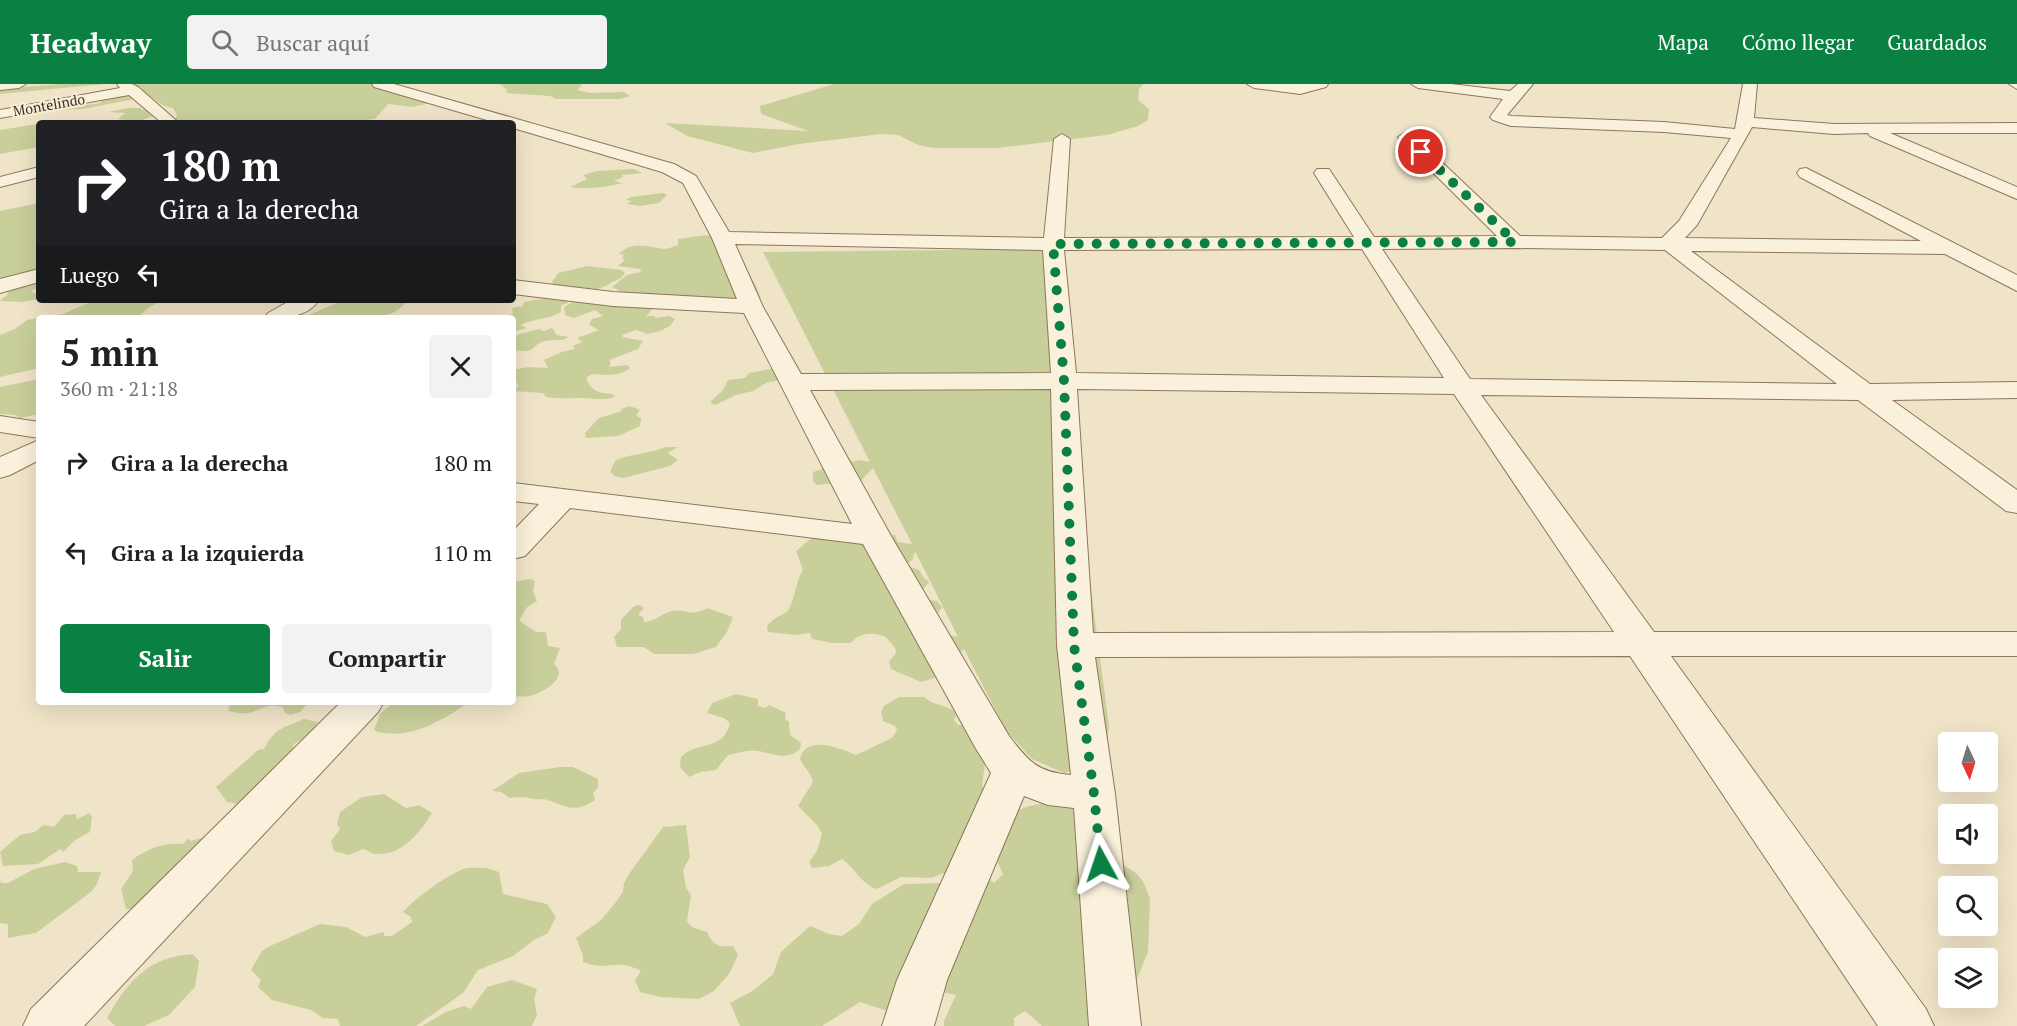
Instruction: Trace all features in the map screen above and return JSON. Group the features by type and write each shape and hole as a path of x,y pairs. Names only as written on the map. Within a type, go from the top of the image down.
{"street":[{"path":"0,86 19,84"},
{"path":"379,84 503,120"},
{"path":"1254,84 1300,90 1321,84"},
{"path":"1418,84 1513,96"},
{"path":"1526,84 1513,96 1498,116 1500,118 1510,121 1699,128 2017,128"},
{"path":"1668,243 1687,225 1743,128 1750,84"},
{"path":"129,87 168,120"},
{"name":"Montelindo","path":"0,114 129,87"},
{"path":"516,124 673,170 690,180 723,238 752,307 875,536 995,747 1013,772 1048,789 1094,794"},
{"path":"1866,129 2017,194"},
{"path":"1406,137 1515,242"},
{"path":"1062,140 1053,244 1064,381 1074,645 1094,794 1115,1026"},
{"path":"1323,172 1461,385 1908,1026"},
{"path":"0,182 36,173"},
{"path":"1806,173 2017,284"},
{"path":"723,238 1053,244 1515,242 1949,248"},
{"path":"1668,243 1864,392 2017,504"},
{"path":"0,286 36,276"},
{"path":"516,286 613,299 752,307"},
{"path":"281,315 303,303"},
{"path":"793,382 1064,381 1864,392 2017,390"},
{"path":"0,424 36,430"},
{"path":"0,469 36,451"},
{"path":"516,492 875,536"},
{"path":"516,546 563,498"},
{"path":"1074,645 2017,644"},
{"path":"49,1026 361,705"},
{"path":"908,1026 922,981 1013,772"}],"green space":[{"path":"60,84 104,84 0,94 0,89"},
{"path":"134,84 375,84 436,102 412,107 388,104 375,119 364,120 176,120 177,115 173,108 163,105 141,91 142,87 89,94 139,87"},
{"path":"500,84 579,84 582,85 577,90 590,93 624,92 630,96 620,99 556,99 550,96 506,93 507,90"},
{"path":"834,84 1143,84 1139,89 1138,100 1149,109 1148,120 1138,126 1107,135 996,148 934,148 918,145 898,135 881,134 799,144 753,153 687,136 665,123 808,131 761,114 760,106"},
{"path":"127,94 140,98 83,109 42,111 100,103 103,100"},
{"path":"127,108 157,111 149,114 153,116 142,120 118,119 125,113 109,112"},
{"path":"36,124 36,148 0,154 0,130"},
{"path":"634,169 642,173 622,175 623,177 614,181 622,183 596,188 570,187 587,179 583,175 597,171"},
{"path":"663,193 667,195 659,203 641,206 627,204 632,201 626,200 631,197"},
{"path":"36,204 36,273 0,287 0,211"},
{"path":"707,235 717,237 736,256 755,283 760,298 752,300 628,295 612,287 627,275 641,272 640,269 618,266 625,260 622,258 624,255 619,254 629,247 666,249 678,245 678,239"},
{"path":"1046,249 1109,726 1106,750 1089,767 1064,773 1032,759 1006,731 964,649 938,677 921,682 891,669 889,662 896,653 895,648 886,637 881,635 867,634 851,643 832,643 812,639 810,633 797,635 768,632 767,626 789,609 793,600 803,570 796,551 814,536 895,535 898,542 912,544 873,468 861,481 816,485 813,481 813,472 822,469 823,465 850,459 852,462 859,460 870,462 763,252","holes":["916,553 958,637 945,634 936,616 942,607 937,601 922,599 922,591 929,582 919,570 906,565"]},
{"path":"587,266 621,270 625,273 620,279 603,287 589,290 555,286 552,282 558,273"},
{"path":"36,279 36,288 31,291 36,294 36,300 22,302 0,301 8,294 7,292"},
{"path":"556,296 569,302 561,306 561,312 521,325 526,328 516,331 516,315 510,315 513,313 512,308 523,306 524,302"},
{"path":"576,300 623,302 633,308 649,305 653,309 646,316 655,318 669,316 675,319 670,326 660,331 648,334 636,330 622,335 643,341 638,349 609,360 611,362 609,367 627,365 630,368 626,371 612,375 592,374 586,378 593,389 613,394 615,397 555,398 546,397 543,393 516,391 518,387 516,369 528,367 548,368 544,360 575,349 573,346 582,342 577,338 599,330 589,325 592,319 603,316 595,310 574,318 565,315 564,307"},
{"path":"88,303 157,303 140,315 57,315"},
{"path":"336,303 405,303 400,308 384,315 309,315"},
{"path":"36,318 36,369 0,377 0,335 15,329 27,320"},
{"path":"552,328 557,335 569,337 545,341 526,351 516,350 516,335 539,329 544,331"},
{"path":"776,368 789,379 768,382 753,391 736,395 715,405 710,402 723,390 728,380 745,378 749,373"},
{"path":"36,380 36,415 20,418 15,415 0,414 0,387"},
{"path":"630,406 640,410 636,415 641,419 640,426 618,436 586,438 585,433 599,418"},
{"path":"666,447 678,447 668,453 678,460 670,466 623,478 615,476 610,471 616,460"},
{"path":"530,579 535,581 533,591 537,601 526,608 519,621 536,632 546,632 548,646 560,648 554,664 559,674 553,684 530,696 516,697 516,581"},
{"path":"640,605 644,608 638,615 643,617 644,622 652,621 672,611 692,613 707,608 733,617 727,632 716,647 693,654 654,654 644,647 617,647 614,637 621,629 621,620 634,606"},
{"path":"736,694 758,699 758,706 765,708 769,705 786,713 785,719 789,722 790,735 801,743 800,749 785,756 754,751 728,755 716,770 700,772 689,777 680,767 681,757 722,738 730,723 724,718 707,713 712,703"},
{"path":"899,697 924,697 957,712 954,720 958,725 967,725 983,751 982,759 985,763 982,787 990,792 955,869 931,878 901,877 877,889 867,884 842,859 829,866 812,868 809,862 817,851 822,834 818,826 798,806 813,782 800,759 803,751 816,745 841,749 856,755 892,738 897,730 895,726 883,721 881,712 884,706"},
{"path":"230,705 306,705 300,712 290,715 278,706 266,707 249,713 228,711"},
{"path":"390,705 465,705 435,723 399,734 374,730 380,714"},
{"path":"304,719 318,722 309,735 294,744 290,759 243,805 227,802 216,787 258,750 264,749 276,732"},
{"path":"573,767 598,779 598,787 593,793 595,800 575,808 544,799 510,798 501,792 492,791 519,773"},
{"path":"384,794 406,808 419,805 432,813 409,842 394,851 376,854 363,849 349,855 334,851 331,841 340,829 337,824 340,812 362,797"},
{"path":"1079,802 1117,861 1136,873 1143,881 1150,899 1148,952 1118,1026 1042,1026 1025,1011 1014,1018 1014,1026 944,1026 944,1021 956,995 932,990 909,1018 860,1002 822,1026 740,1026 730,1003 754,990 773,974 781,952 810,926 829,934 842,936 859,924 872,904 904,884 940,883 977,871 994,883 1003,874 996,859 1008,814 1038,804 1053,804 1068,808"},
{"path":"90,813 92,817 90,832 75,840 63,852 60,849 38,864 3,866 0,852 20,835 35,832 43,825 54,827 64,815 76,814 77,819"},
{"path":"686,825 690,857 683,870 686,888 691,895 687,921 692,927 707,932 717,945 733,946 738,955 729,974 714,991 699,999 661,997 640,992 635,980 641,971 624,965 599,966 583,962 583,955 576,938 601,920 616,902 623,892 624,883 629,874 663,827"},
{"path":"213,835 145,909 126,909 121,889 133,871 132,860 156,847 183,844 189,838 190,841"},
{"path":"65,862 77,866 78,872 101,872 97,884 91,892 36,933 8,938 8,924 0,923 0,880 1,883 8,883 34,869"},
{"path":"487,868 499,872 503,894 547,904 556,917 548,933 534,940 513,956 478,970 463,993 416,1026 340,1026 338,1019 323,1018 311,1010 272,1000 258,987 261,980 251,970 262,951 270,946 320,924 346,927 365,937 384,932 384,936 392,936 412,922 411,917 403,912 431,888 463,869"},
{"path":"193,954 199,961 195,987 169,1015 144,1026 115,1026 107,1018 123,993 141,973 164,960"},
{"path":"512,980 537,989 534,999 537,1015 532,1026 422,1026 446,1012 464,1006 471,1009 487,987"}],"route":[{"path":"1101,864 1074,645 1064,381 1053,244 1515,242 1421,152"}]}
